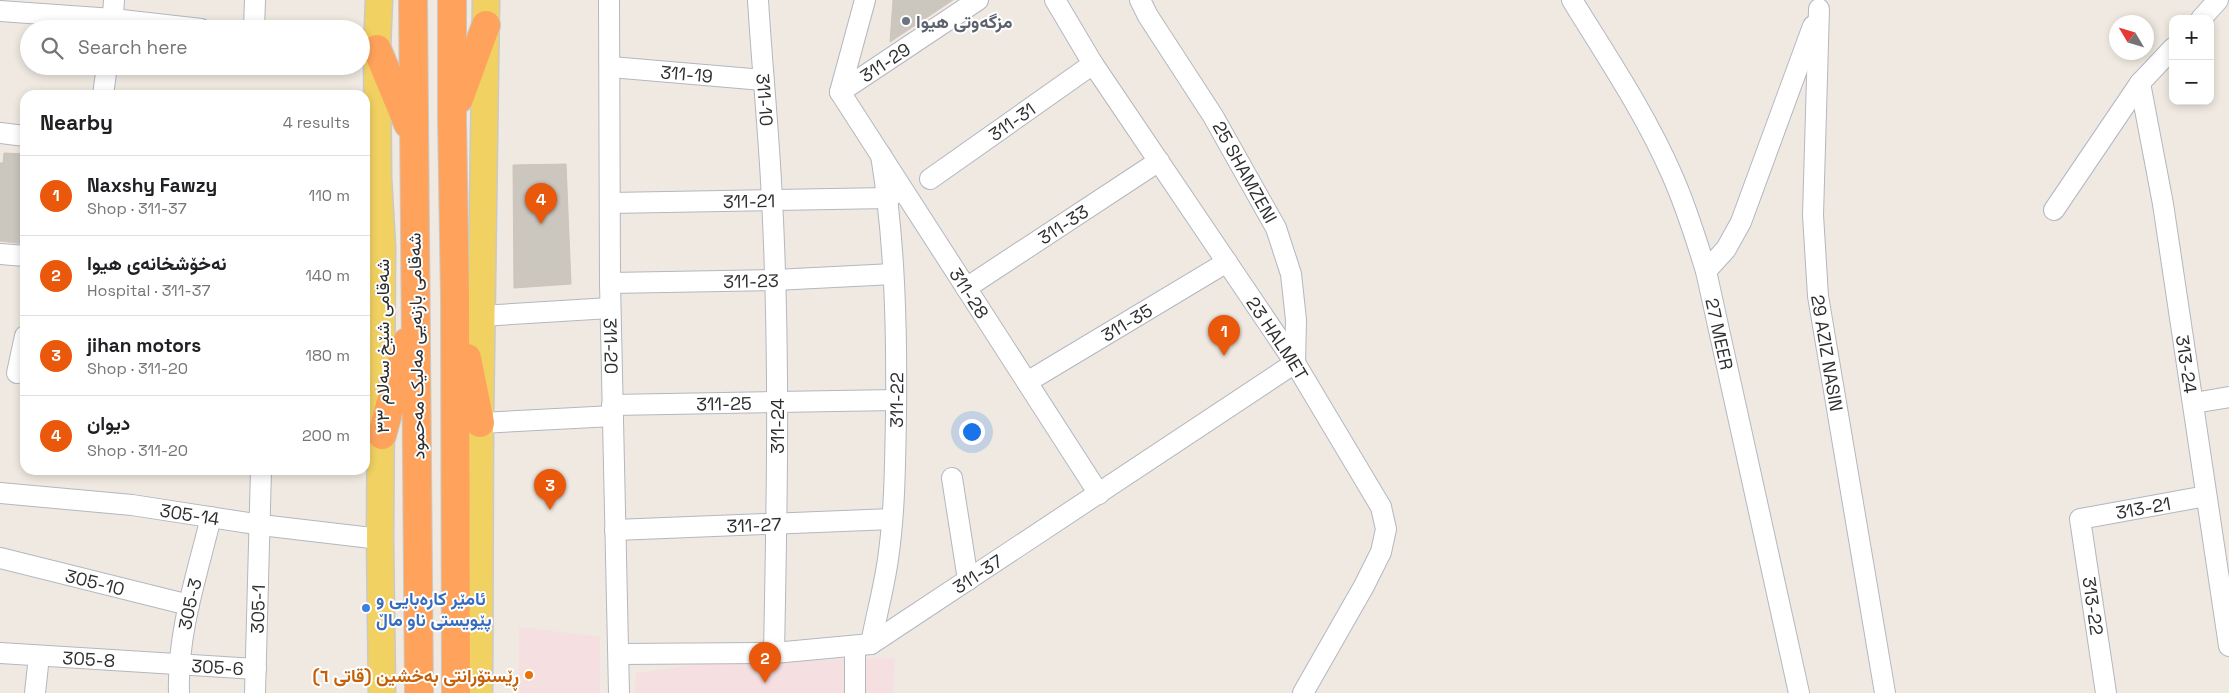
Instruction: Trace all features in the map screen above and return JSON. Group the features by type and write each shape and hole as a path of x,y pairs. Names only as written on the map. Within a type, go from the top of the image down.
{"highway":[{"name":"شەقامی بازنەیی مەلیک مەحمود","path":"413,0 419,693"},
{"name":"شەقامی بازنەیی مەلیک مەحمود","path":"452,0 456,693"},
{"path":"452,119 486,12"},
{"path":"370,50 414,139"},
{"path":"455,298 480,423"},
{"path":"382,435 416,310"}],"main road":[{"name":"شەقامی شێخ سەلام ٣٣","path":"370,44 380,0"},
{"path":"479,693 481,316 486,12"},
{"name":"شەقامی شێخ سەلام ٣٣","path":"369,75 370,90"},
{"name":"شەقامی شێخ سەلام ٣٣","path":"370,112 371,176 382,247 374,296 382,435 380,539 382,693"}],"street":[{"path":"254,20 255,0"},
{"name":"311-20","path":"609,0 611,67 610,308 619,693"},
{"name":"311-10","path":"758,0 772,200"},
{"path":"840,92 865,0"},
{"name":"311-29","path":"840,92 978,0"},
{"name":"23 HALMET","path":"1055,0 1093,64 1295,363 1381,507 1386,529 1374,568 1303,693"},
{"name":"25 SHAMZENI","path":"1140,0 1148,16 1213,116 1276,228 1290,274 1296,320 1295,363"},
{"name":"27 MEER","path":"1572,0 1651,130 1676,183 1691,223 1706,272 1799,693"},
{"path":"2205,15 2218,0"},
{"name":"29 AZIZ NASIN","path":"1706,272 1726,249 1741,222 1820,5"},
{"name":"29 AZIZ NASIN","path":"1820,5 1813,215 1818,296 1885,693"},
{"path":"0,11 113,16 140,20"},
{"path":"2054,210 2140,83 2169,52"},
{"name":"311-31","path":"930,179 1093,64"},
{"name":"311-19","path":"611,67 763,80"},
{"path":"104,90 106,75"},
{"name":"313-24","path":"2140,83 2163,204 2229,646"},
{"name":"311-22","path":"840,92 881,155 895,193 893,274 896,400 895,492 888,560 863,645 854,693"},
{"path":"0,133 20,135"},
{"name":"311-33","path":"966,288 1159,160"},
{"name":"311-21","path":"610,203 772,200 895,193"},
{"name":"311-28","path":"895,193 966,288 1099,494"},
{"name":"311-24","path":"772,200 777,402 774,653"},
{"path":"0,254 20,256"},
{"name":"311-35","path":"1027,382 1227,262"},
{"name":"311-23","path":"610,283 775,280 893,274"},
{"path":"481,316 610,308"},
{"path":"14,373 20,353"},
{"name":"311-37","path":"618,654 774,653 863,645 968,580 1295,363"},
{"path":"2194,403 2229,397"},
{"name":"311-25","path":"480,423 612,410 777,402 896,400"},
{"name":"305-1","path":"255,693 261,475"},
{"path":"952,478 968,580"},
{"name":"305-14","path":"0,493 132,505 380,539"},
{"name":"313-21","path":"2080,519 2206,496"},
{"name":"305-3","path":"179,693 178,665 189,605 211,517"},
{"name":"311-27","path":"615,530 892,519"},
{"name":"313-22","path":"2080,519 2106,693"},
{"name":"305-10","path":"0,558 189,605"},
{"name":"305-8","path":"0,653 178,665"},
{"path":"35,693 39,656"},
{"name":"305-6","path":"178,665 256,669"}],"shaded area":[{"path":"519,627 600,637 600,693 519,693"},
{"path":"895,658 893,693 635,693 636,673 700,664"}],"building":[{"name":"مزگەوتی هیوا","path":"893,0 953,0 890,42"},
{"path":"4,153 20,154 20,243 0,241 0,163 3,163"},
{"path":"566,164 571,284 514,288 513,165"}],"place":[{"name":"مزگەوتی هیوا","path":"906,21"},
{"name":"دیوان","path":"541,224"},
{"name":"Naxshy Fawzy","path":"1224,356"},
{"name":"jihan motors","path":"550,510"},
{"name":"ئامێر کارەبایی و پێویستی ناو ماڵ","path":"366,608"},
{"name":"ڕێستۆرانتی بە‌خشین (قاتی ٦)","path":"529,675"},
{"name":"نەخۆشخانەی هیوا","path":"765,683"}]}
